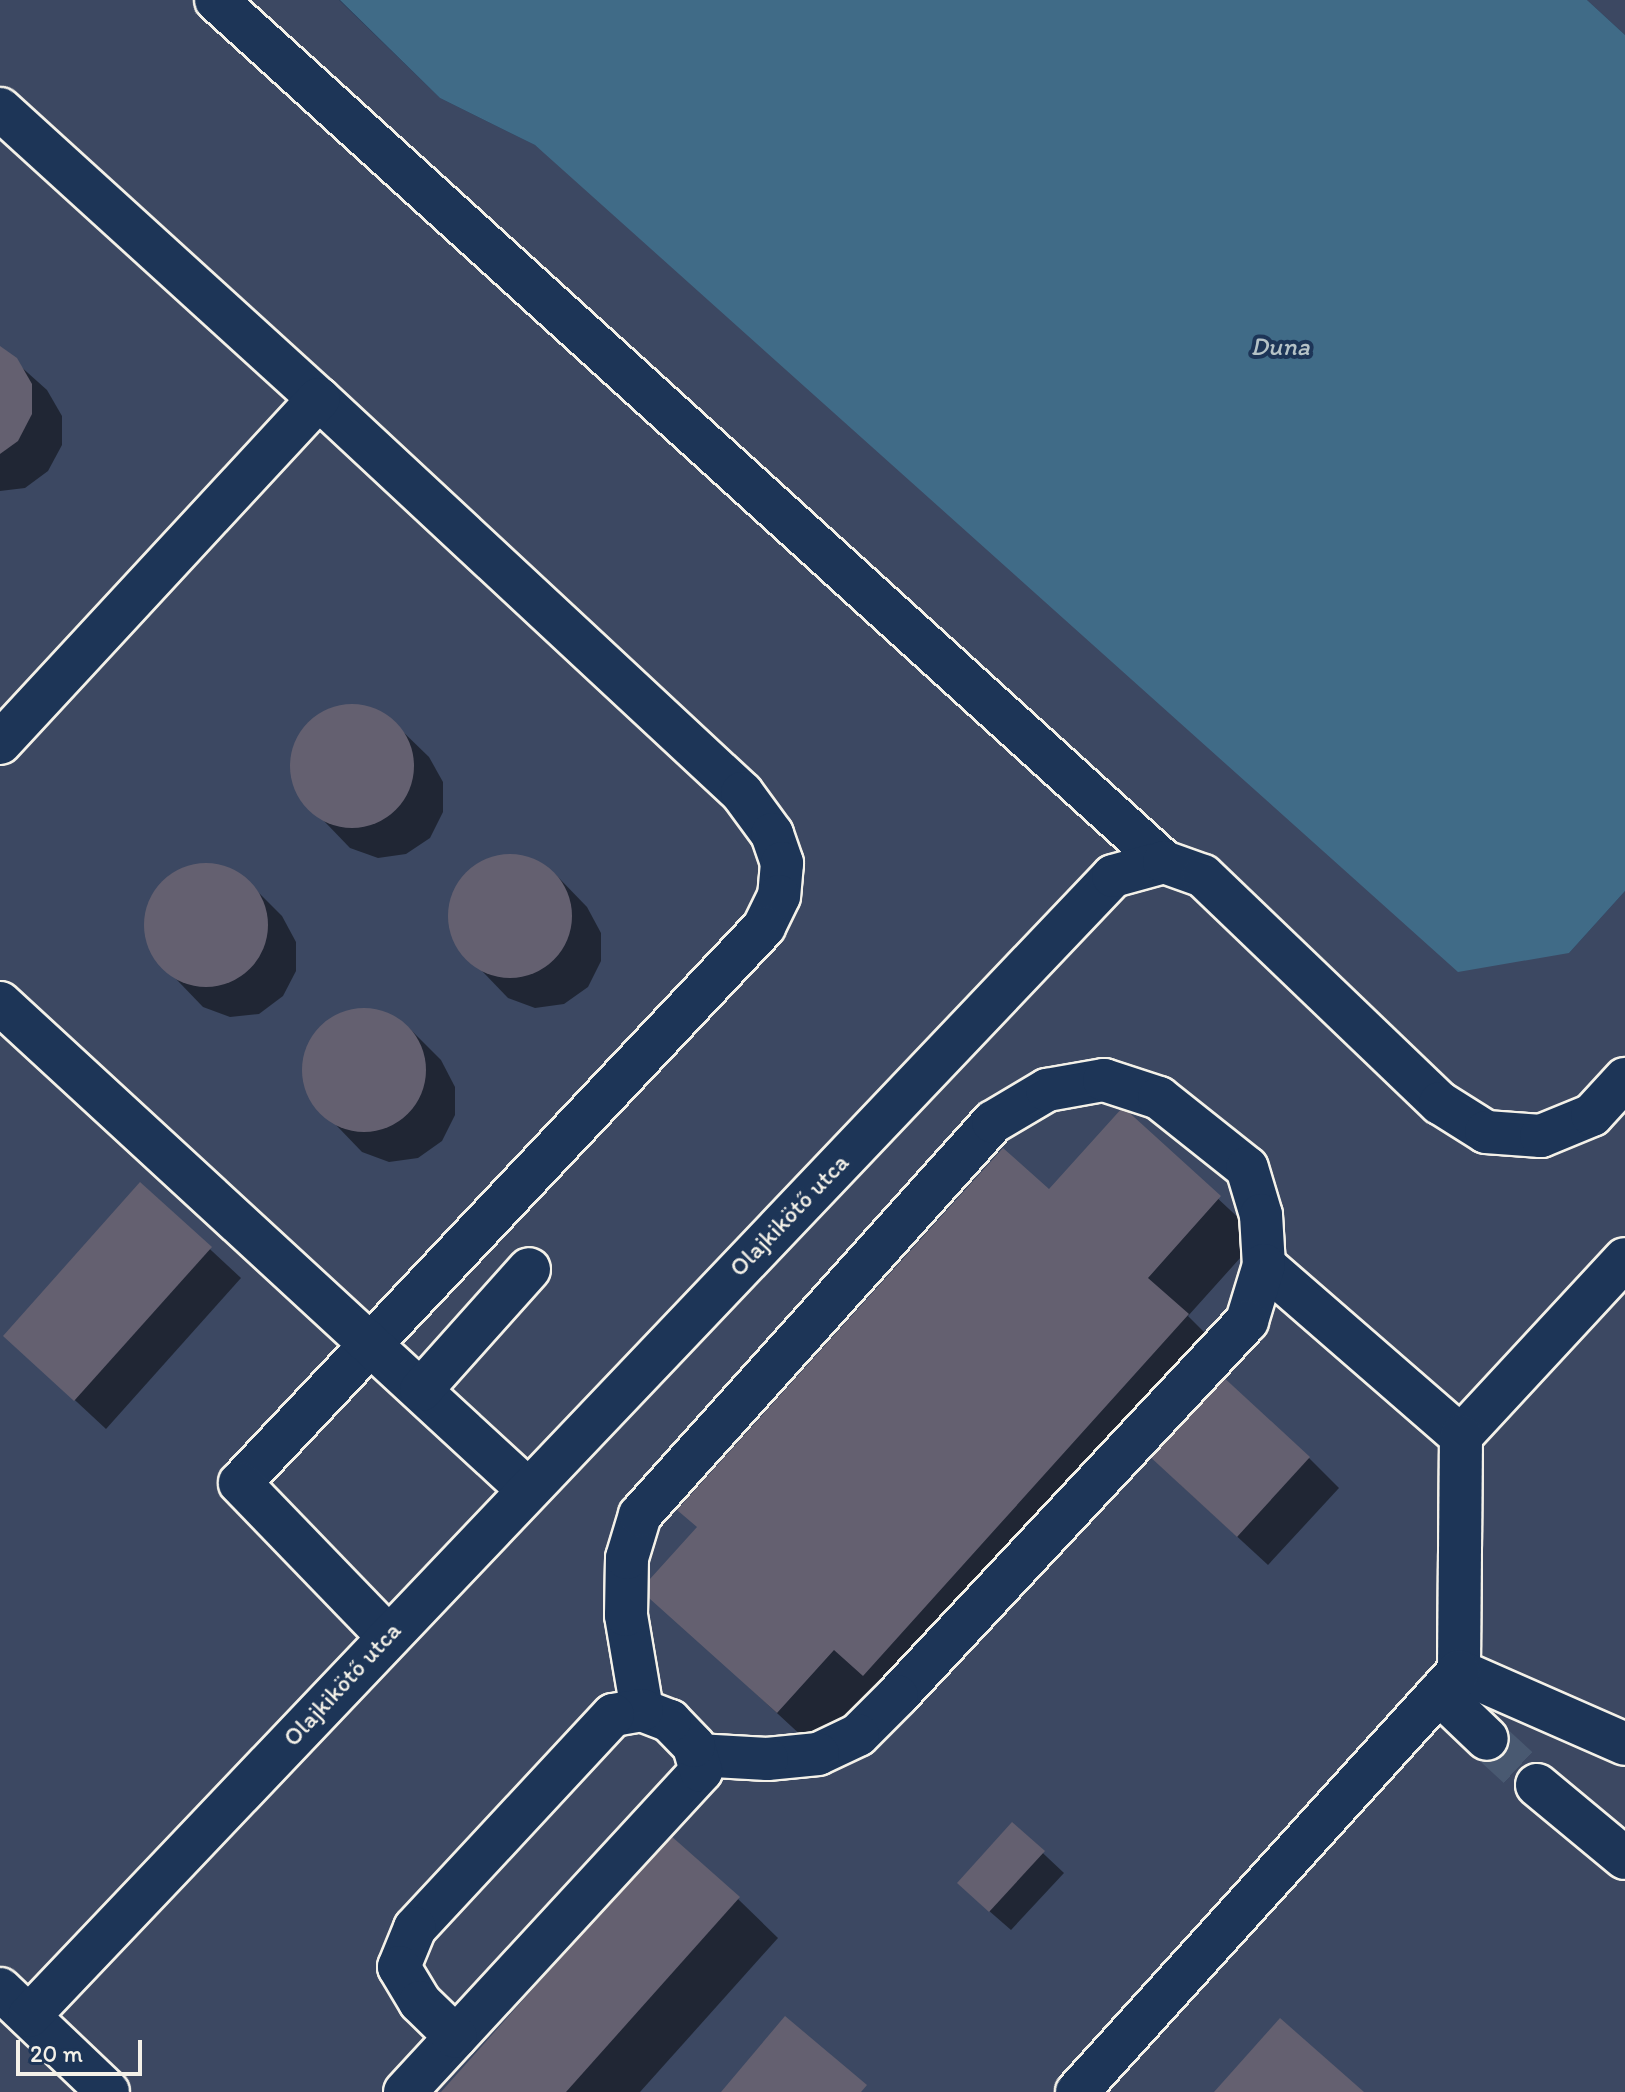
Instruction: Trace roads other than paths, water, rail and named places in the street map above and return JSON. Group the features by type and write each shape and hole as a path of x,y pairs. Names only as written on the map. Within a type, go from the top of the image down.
{"street":[{"path":"216,0 1164,862 1203,876 1440,1103 1486,1132 1541,1136 1592,1115 1625,1079"},
{"path":"0,109 319,399 742,793 772,834 782,863 779,896 764,927 240,1483 388,1636"},
{"path":"0,743 319,399"},
{"name":"Olajkikötő utca","path":"14,2002 388,1636 1113,876 1164,862"},
{"path":"6,1020 371,1344 527,1489"},
{"path":"642,1710 626,1615 627,1558 640,1515 993,1122 1047,1090 1104,1080 1159,1098 1247,1168 1261,1215 1264,1265 1247,1321 858,1735 818,1754 767,1759 697,1755"},
{"path":"1487,1739 1449,1682 1461,1436 1625,1259"},
{"path":"1264,1265 1461,1436"},
{"path":"421,1390 529,1269"},
{"path":"1449,1682 1625,1744"},
{"path":"1077,2092 1449,1682"},
{"path":"405,2092 456,2037 701,1771 694,1746 670,1721 642,1710 613,1715 415,1928 399,1967 420,2002 456,2037"},
{"path":"1537,1785 1625,1858"},
{"path":"14,2002 108,2092"}],"water":[{"name":"Duna","path":"340,0 1587,0 1625,35 1625,891 1569,953 1458,972 535,145 440,98"}],"tunnel":[{"path":"1487,1739 1537,1785"}]}
